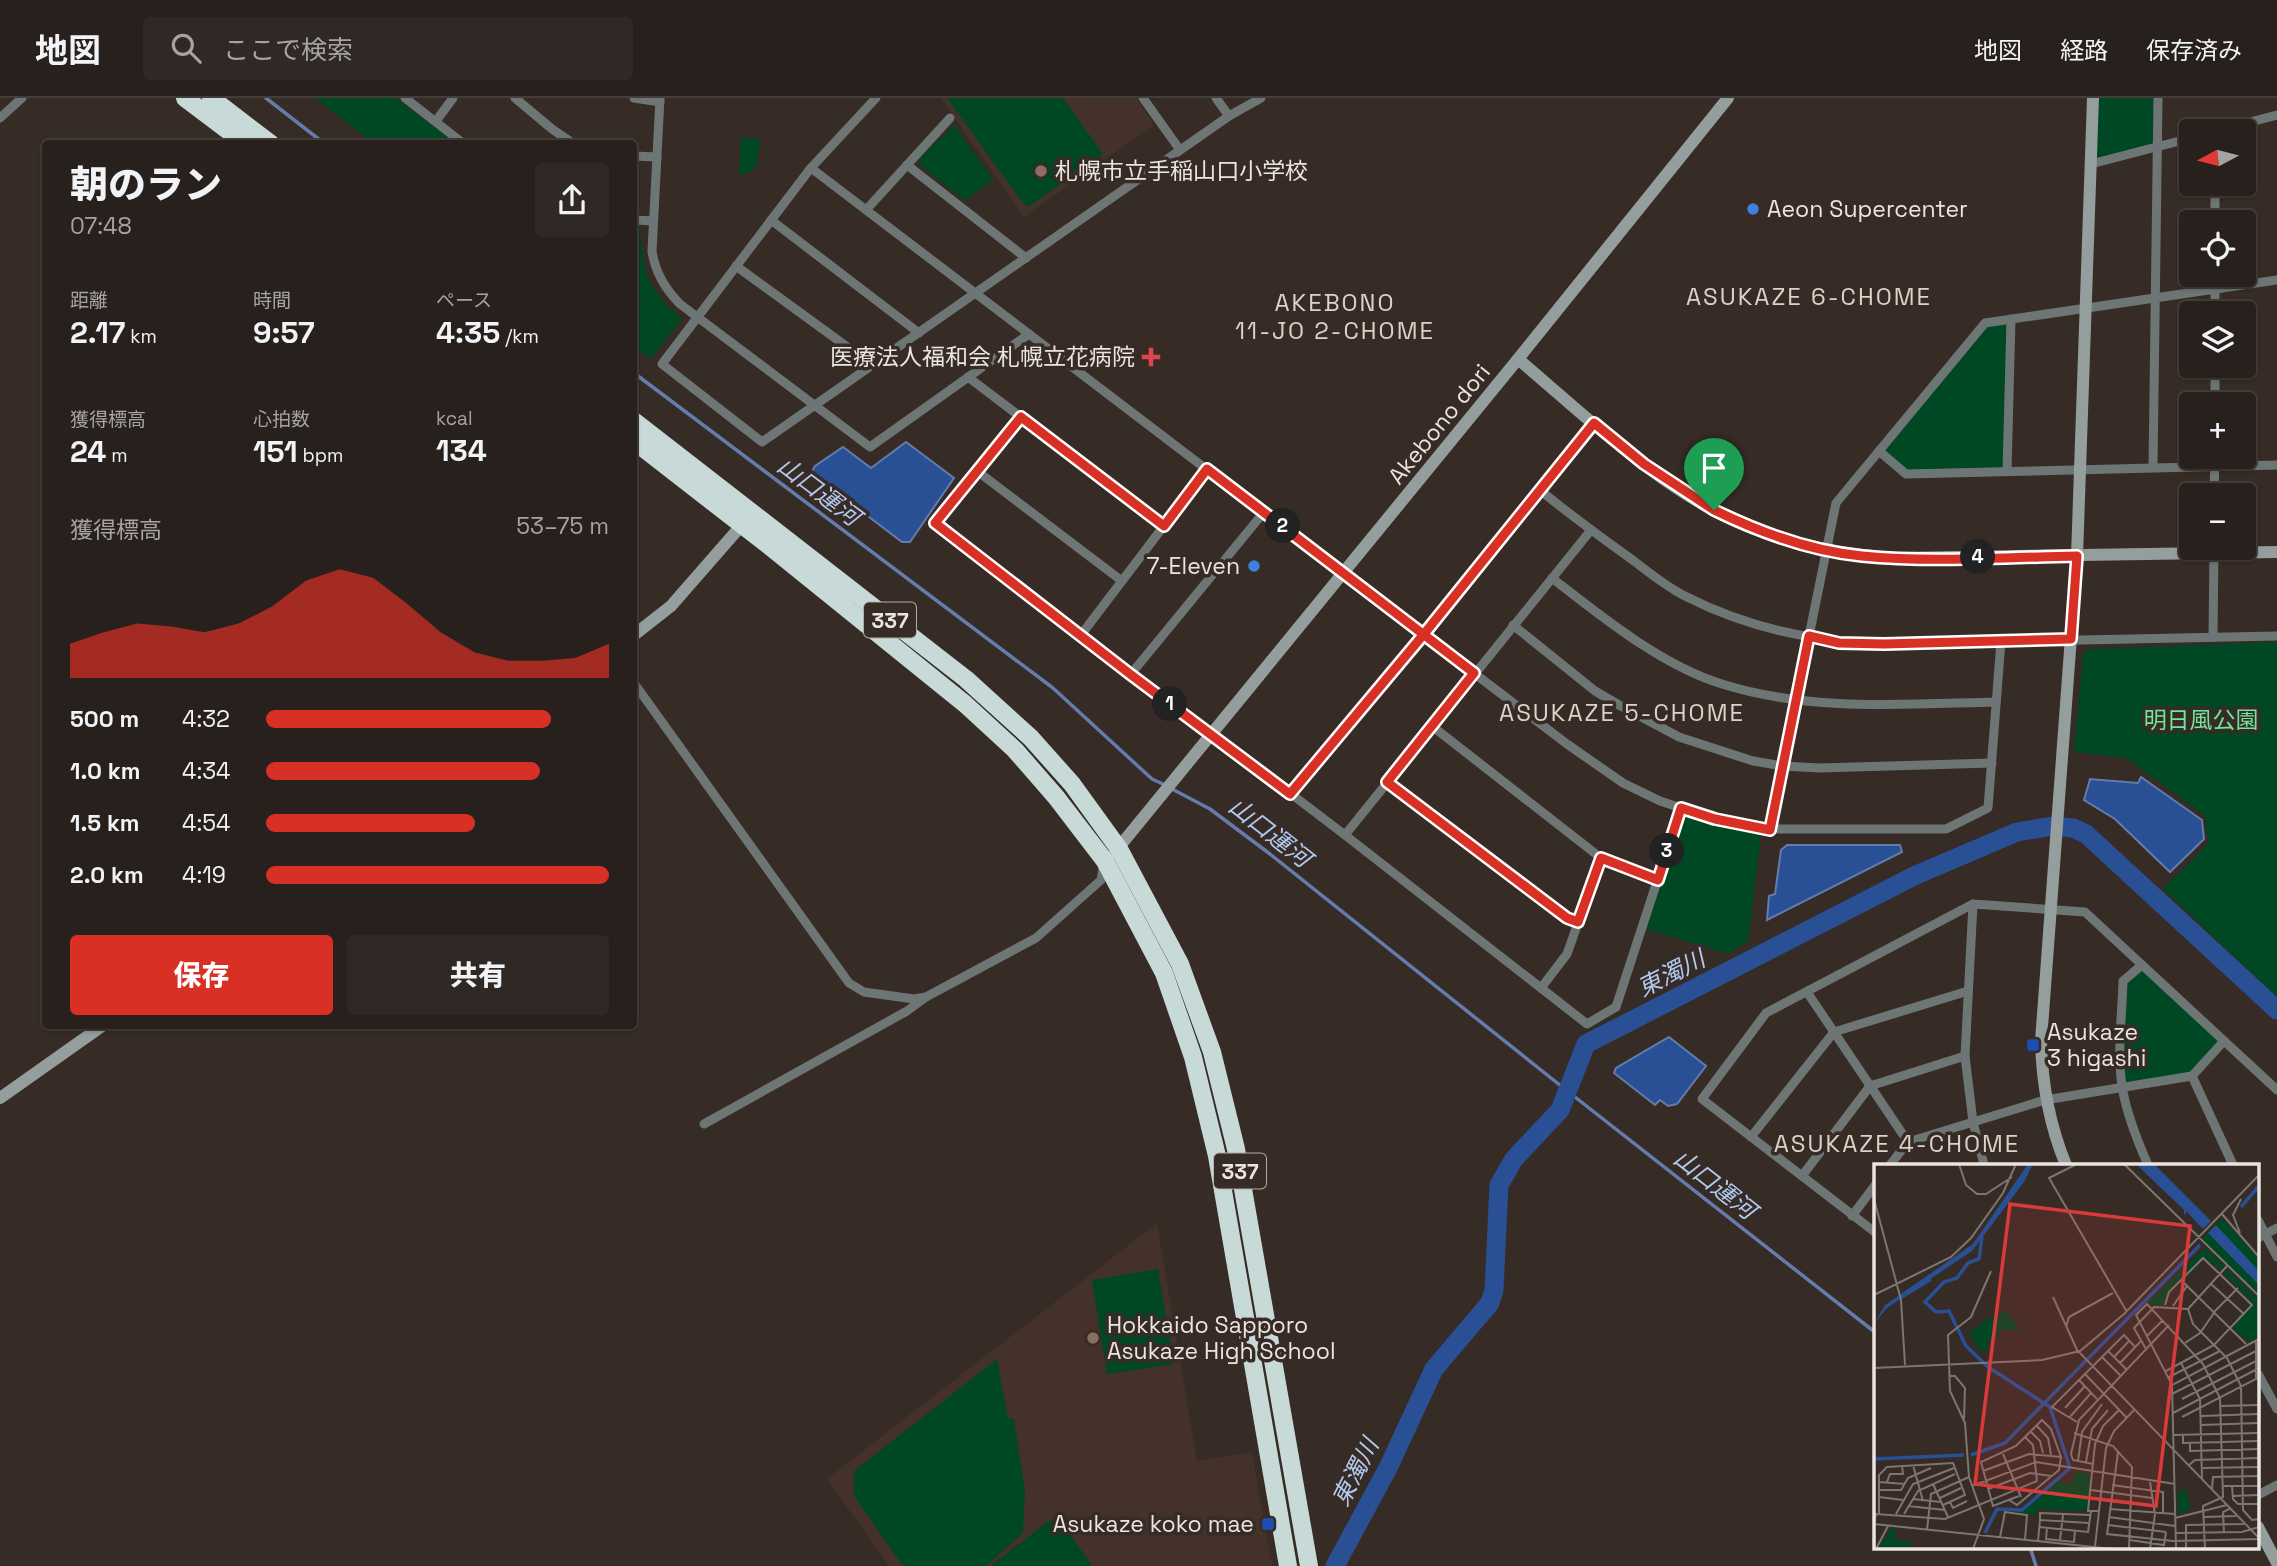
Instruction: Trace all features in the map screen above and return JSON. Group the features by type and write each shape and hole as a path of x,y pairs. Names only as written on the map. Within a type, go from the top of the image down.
{"highway":[{"path":"185,98 241,140"},
{"path":"211,98 266,140"},
{"name":"337","path":"637,424 965,704 1014,750 1105,861 1164,973 1193,1057 1217,1156 1287,1566"},
{"name":"337","path":"637,443 747,519 966,679 1031,738 1072,784 1119,849 1180,964 1212,1052 1236,1149 1309,1566"}],"street":[{"path":"0,118 22,98"},
{"path":"405,98 459,140"},
{"path":"436,121 453,98"},
{"path":"515,98 568,140"},
{"path":"634,98 660,100 652,251 654,264 668,292 813,406 870,447 1029,334"},
{"path":"876,98 811,167 662,364 762,442 1229,116 1261,98"},
{"path":"1143,98 1180,150"},
{"path":"1216,98 1229,116"},
{"name":"Akebono dori","path":"1105,861 1119,849 1212,736 1728,98"},
{"path":"2066,1164 2053,1133 2045,1100 2041,1041 2077,556 2093,98"},
{"path":"2153,467 2158,98"},
{"path":"2256,120 2277,115"},
{"path":"866,209 950,118"},
{"path":"2091,164 2179,141"},
{"path":"637,156 657,157"},
{"path":"906,165 1026,258"},
{"path":"811,167 1567,744 1623,783 1660,801 1715,819 1770,830 1946,830 1988,808 2001,641"},
{"path":"637,220 653,221"},
{"path":"771,220 919,333"},
{"path":"736,266 872,365"},
{"path":"1770,830 1836,503 1985,323 2277,280"},
{"path":"2215,289 2215,301"},
{"path":"2007,471 2011,319"},
{"path":"1518,359 1652,469 1714,510 1785,540 1827,550 1897,558 2179,552"},
{"path":"968,377 1164,526"},
{"path":"1021,417 935,523 1345,835 1587,1024 1616,1007 1681,808"},
{"path":"1290,794 1424,634 1594,423"},
{"path":"1879,451 1906,474 2179,464"},
{"path":"2256,464 2277,465"},
{"path":"1081,635 1207,469"},
{"path":"977,471 1122,581"},
{"path":"1540,491 1685,596 1756,625 1839,643 2277,635"},
{"path":"1130,674 1264,512"},
{"path":"637,633 671,606 747,519"},
{"path":"1345,835 1591,530"},
{"path":"2256,552 2277,552"},
{"path":"2213,637 2214,560"},
{"path":"1552,578 1622,631 1689,670 1722,684 1796,702 1844,705 1996,702"},
{"path":"1514,625 1595,691 1679,737 1753,761 1820,768 1992,763"},
{"path":"637,687 849,983 864,992 914,999 926,997"},
{"path":"1432,726 1601,858 1658,880"},
{"path":"1387,782 1567,918 1578,922"},
{"path":"1541,988 1567,954 1601,858"},
{"path":"704,1124 907,1011 926,997 1036,938 1101,880 1105,861"},
{"path":"1973,904 1965,1056 1973,1122 1984,1164"},
{"path":"1874,1232 1702,1098 1766,1013 1973,904 2085,912 2277,1090"},
{"path":"2142,965 2123,981 2123,1088 2136,1138 2148,1164"},
{"path":"1751,1137 1834,1032 1968,991"},
{"path":"1807,992 1908,1142"},
{"path":"0,1098 98,1029"},
{"path":"1891,1164 1908,1142 2045,1100 2192,1076 2224,1041"},
{"path":"1801,1176 1870,1086 1965,1056"},
{"path":"2192,1076 2233,1164"},
{"path":"1852,1216 1874,1187"},
{"path":"2277,1228 2261,1237 2277,1258"},
{"path":"2260,1378 2277,1409"},
{"path":"2260,1494 2277,1485"},
{"path":"2260,1531 2277,1563"}],"shaded area":[{"name":"札幌市立手稲山口小学校","path":"941,98 1136,98 1154,125 1024,217"},
{"name":"Hokkaido Sapporo Asukaze High School","path":"1157,1223 1197,1461 1252,1452 1272,1566 889,1566 827,1479"}],"green space":[{"path":"315,98 396,98 451,140 369,140"},
{"name":"札幌市立手稲山口小学校","path":"947,98 1063,98 1103,154 1028,207"},
{"path":"2093,98 2158,98 2156,147 2091,164"},
{"path":"954,125 993,179 965,201 920,165 919,159"},
{"path":"741,137 760,139 757,166 750,172 739,174"},
{"path":"637,228 640,229 643,258 649,279 661,298 682,319 651,359 637,348"},
{"path":"2011,319 2007,471 1906,474 1879,451 1985,323"},
{"name":"明日風公園","path":"2277,642 2277,997 2163,889 2208,843 2205,816 2126,758 2074,752 2083,656 2088,649"},
{"path":"1681,808 1762,828 1748,941 1729,954 1642,928"},
{"path":"2142,965 2224,1041 2192,1076 2123,1088 2123,981"},
{"path":"1158,1269 1174,1364 1107,1374 1092,1280"},
{"path":"997,1359 1008,1419 1014,1419 1025,1491 1023,1533 986,1566 903,1566 854,1496 854,1471"},
{"path":"1057,1515 1092,1566 990,1566"}],"water":[{"path":"906,442 954,478 910,542 902,542 811,473 815,466 843,447 871,468"},
{"path":"2141,777 2202,820 2204,839 2170,872 2115,819 2084,800 2090,779 2138,783"},
{"path":"1787,845 1900,845 1902,852 1767,920 1769,896 1775,894 1781,850"},
{"path":"1669,1037 1706,1066 1677,1104 1668,1106 1660,1100 1655,1105 1614,1073 1616,1068"}],"waterway":[{"name":"山口運河","path":"266,98 320,140"},
{"name":"山口運河","path":"637,375 1053,688 1152,779 1165,785"},
{"name":"山口運河","path":"1172,789 1210,809 1270,854 1874,1331"},
{"name":"東濁川","path":"1335,1566 1388,1468 1434,1369 1490,1303 1494,1290 1499,1185 1514,1159 1560,1110 1586,1044 1916,875 2017,832 2053,826 2073,828 2086,834 2277,1010"},
{"name":"山口運河","path":"2030,1548 2036,1566"}],"place":[{"name":"札幌市立手稲山口小学校","path":"1041,171"},
{"name":"Aeon Supercenter","path":"1753,209"},
{"name":"医療法人福和会 札幌立花病院","path":"1151,357"},
{"name":"7-Eleven","path":"1254,566"},
{"name":"Asukaze 3 higashi","path":"2033,1045"},
{"name":"Hokkaido Sapporo Asukaze High School","path":"1093,1338"},
{"name":"Asukaze koko mae","path":"1268,1524"}],"district":[{"name":"ASUKAZE 6-CHOME","path":"1809,296"},
{"name":"AKEBONO 11-JO 2-CHOME","path":"1335,316"},
{"name":"ASUKAZE 5-CHOME","path":"1622,712"},
{"name":"ASUKAZE 4-CHOME","path":"1897,1143"}],"route":[{"path":"1714,510 1644,464 1594,423 1424,634 1290,794 935,523 1021,417 1164,526 1207,469 1424,634 1474,673 1387,782 1567,918 1578,922 1601,858 1658,880 1681,808 1715,819 1770,830 1809,636 1839,643 1884,644 2071,639 2077,556 1860,556 1785,540 1714,510"}]}
